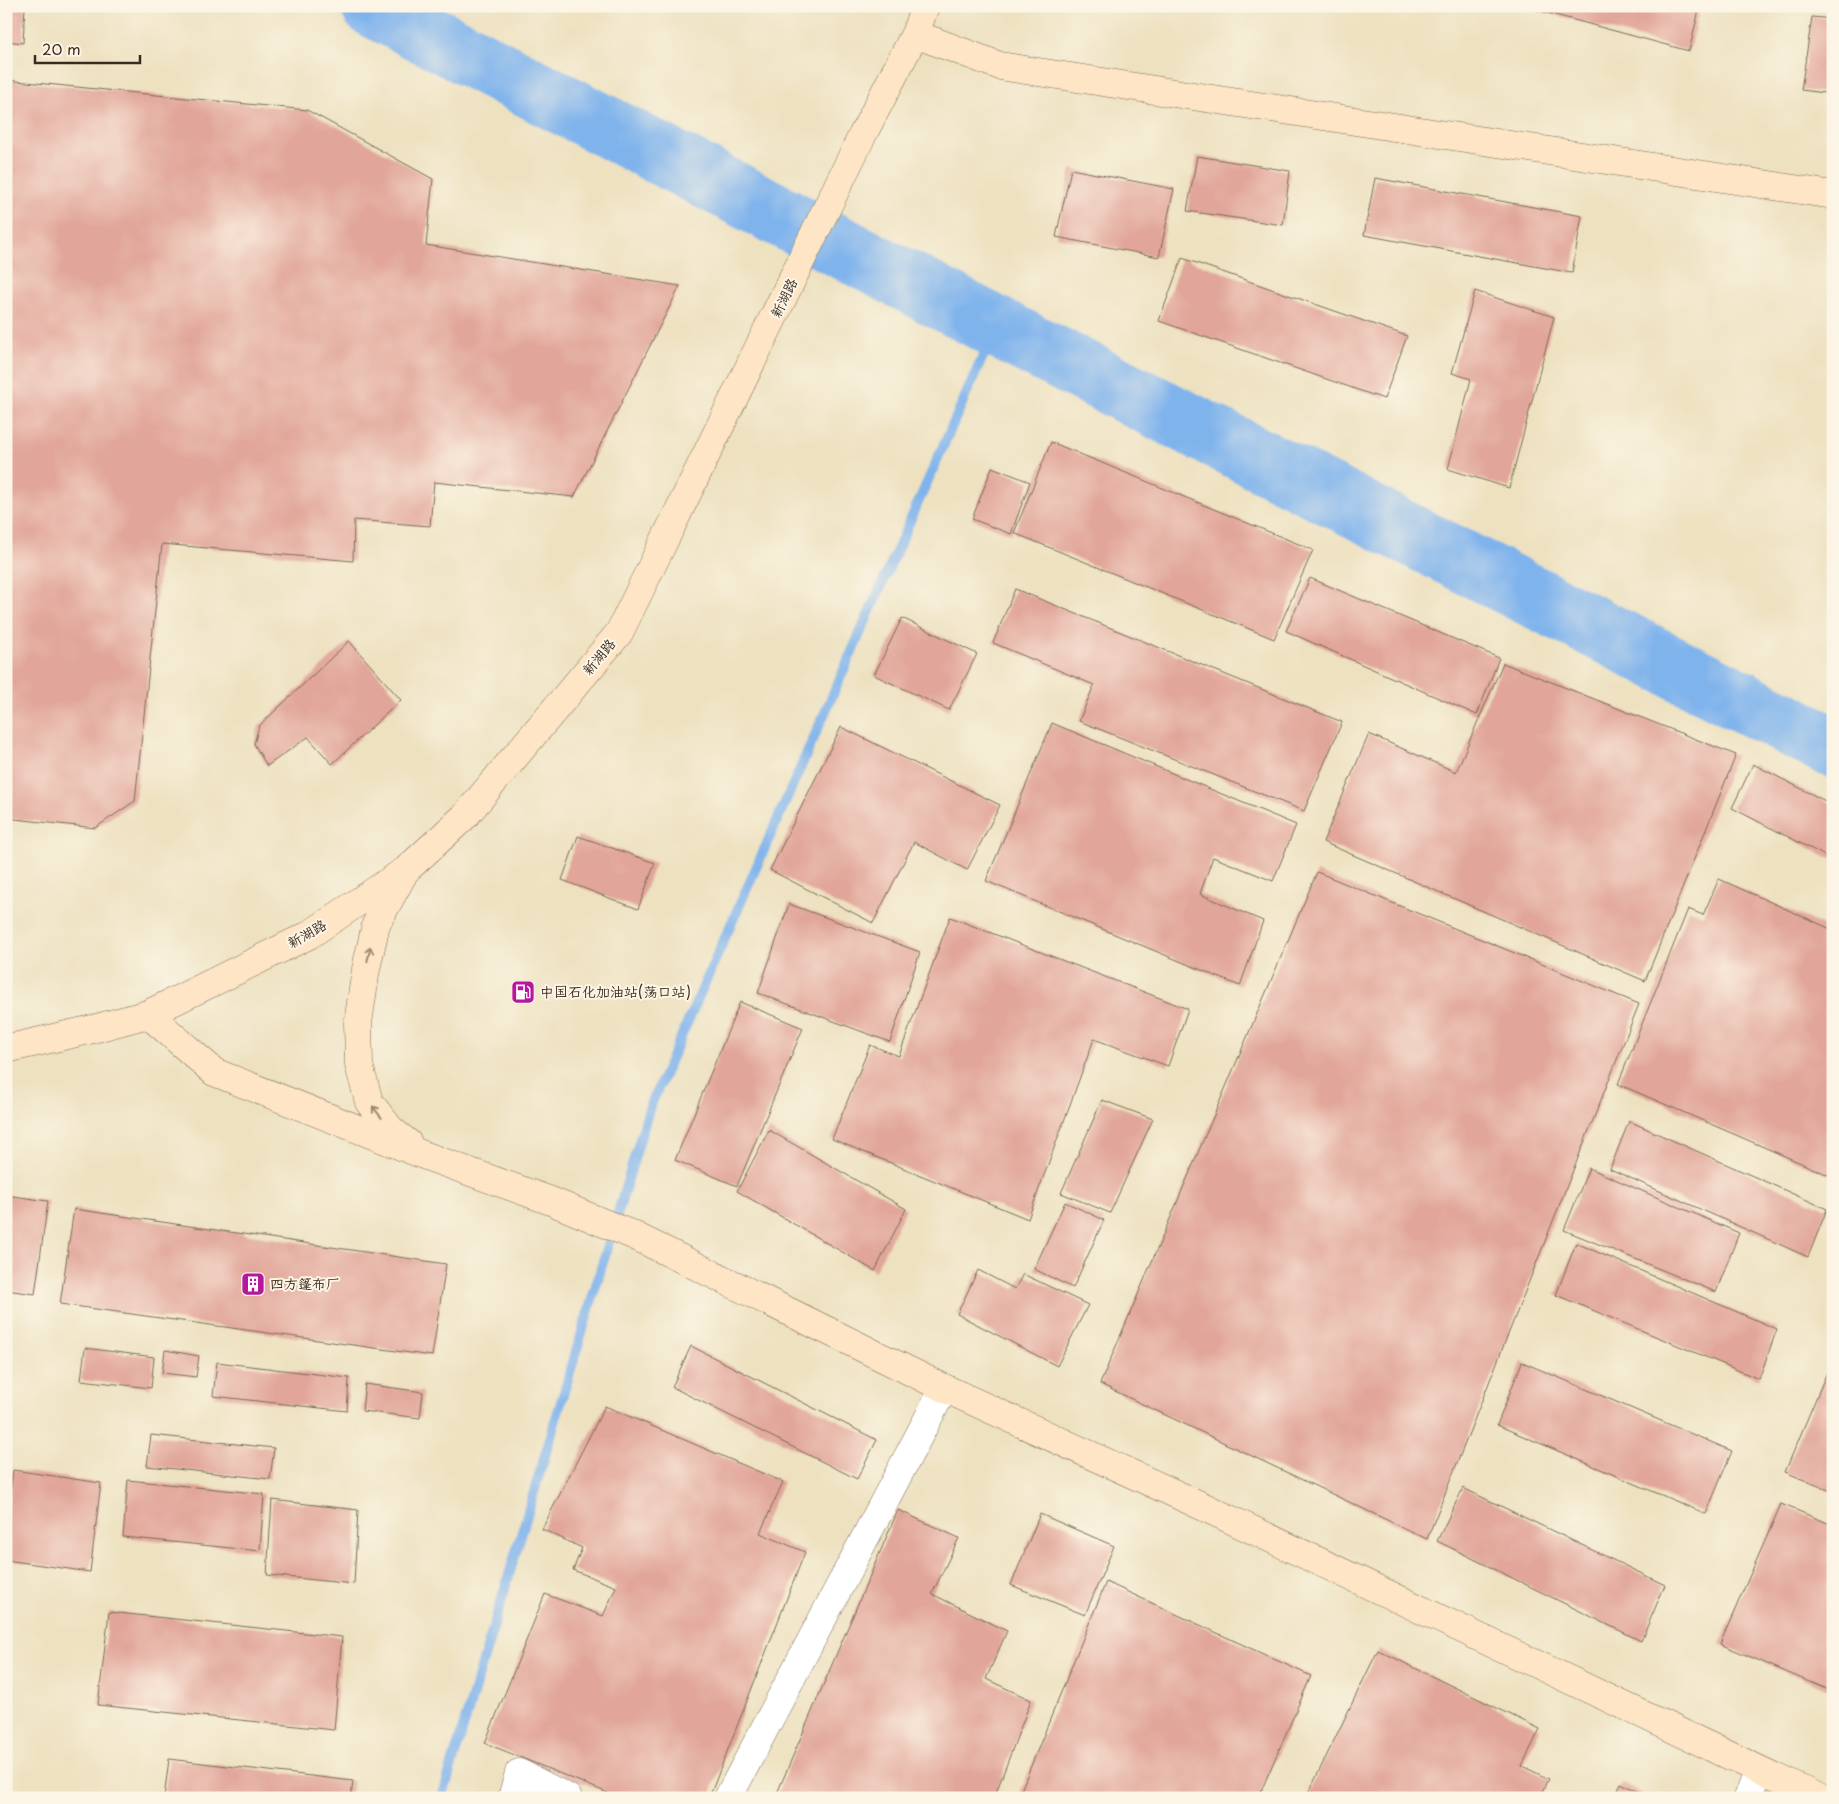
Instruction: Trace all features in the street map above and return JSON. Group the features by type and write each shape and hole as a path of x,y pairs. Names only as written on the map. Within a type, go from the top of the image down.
{"street":[{"name":"新湖路","path":"6,1049 148,1014 309,935 406,870 465,816 619,633 862,136 916,34 925,6"},
{"path":"916,34 1000,66 1833,195"},
{"path":"406,870 376,924 366,969 358,1023 359,1065 369,1102 391,1130 426,1156"},
{"path":"148,1014 214,1072 426,1156 551,1201 635,1236 944,1388 1204,1507 1819,1798"},
{"path":"728,1798 944,1388"},
{"path":"1748,1798 1759,1771"},
{"path":"512,1798 519,1772 568,1798"}],"building":[{"path":"6,6 25,6 23,43 6,41"},
{"path":"1522,6 1700,6 1689,51"},
{"path":"1812,17 1833,19 1833,94 1801,90"},
{"path":"6,80 307,110 433,179 426,245 680,286 574,497 434,482 430,526 354,520 353,561 162,544 135,801 95,828 6,818"},
{"path":"1197,156 1290,171 1283,225 1187,211"},
{"path":"1071,169 1174,189 1159,257 1056,237"},
{"path":"1375,178 1582,216 1572,273 1364,235"},
{"path":"1182,258 1407,336 1384,399 1159,321"},
{"path":"1475,291 1554,317 1509,488 1448,469 1471,379 1452,373"},
{"path":"1051,442 1313,550 1274,639 1014,533"},
{"path":"992,467 1030,482 1011,534 972,519"},
{"path":"1310,578 1499,658 1477,715 1286,631"},
{"path":"1015,589 1342,722 1304,811 1079,721 1094,685 993,643"},
{"path":"902,618 977,654 949,710 874,675"},
{"path":"349,641 401,700 332,764 308,737 267,766 254,744 259,726"},
{"path":"1503,663 1736,755 1645,981 1323,842 1369,734 1456,772"},
{"path":"1052,723 1296,825 1273,881 1213,857 1200,894 1263,921 1240,986 986,881"},
{"path":"841,727 1000,805 967,870 914,842 873,923 770,870"},
{"path":"1753,764 1833,805 1833,860 1732,808"},
{"path":"578,836 655,863 638,909 562,880"},
{"path":"1317,872 1639,1004 1427,1539 1100,1384"},
{"path":"1719,879 1833,930 1833,1177 1618,1084 1688,909 1703,915"},
{"path":"789,904 920,952 890,1042 758,993"},
{"path":"950,917 1188,1009 1168,1066 1094,1039 1028,1219 832,1139 870,1045 899,1056"},
{"path":"740,1002 803,1028 737,1186 675,1160"},
{"path":"1102,1100 1153,1119 1110,1213 1061,1193"},
{"path":"1629,1121 1827,1209 1808,1257 1610,1169"},
{"path":"769,1130 906,1209 875,1271 737,1191"},
{"path":"1589,1168 1739,1233 1716,1292 1564,1230"},
{"path":"6,1195 48,1201 35,1294 6,1290"},
{"path":"1065,1202 1104,1220 1073,1288 1034,1269"},
{"name":"四方篷布厂","path":"74,1209 446,1264 432,1356 60,1304"},
{"path":"1576,1243 1777,1329 1759,1379 1556,1295"},
{"path":"978,1270 1015,1289 1023,1274 1088,1305 1057,1366 957,1314"},
{"path":"691,1346 877,1440 857,1479 672,1387"},
{"path":"85,1348 154,1357 151,1388 81,1380"},
{"path":"165,1350 199,1356 196,1377 162,1373"},
{"path":"1833,1358 1833,1492 1785,1472"},
{"path":"217,1362 349,1378 347,1411 213,1396"},
{"path":"1522,1362 1732,1451 1706,1514 1497,1425"},
{"path":"365,1384 423,1392 420,1418 362,1411"},
{"path":"605,1406 783,1482 760,1533 805,1552 709,1798 620,1798 485,1743 545,1594 603,1616 616,1587 573,1570 582,1548 542,1529"},
{"path":"151,1435 274,1448 270,1479 147,1466"},
{"path":"13,1470 101,1483 90,1572 6,1560 6,1521"},
{"path":"128,1480 264,1494 260,1551 123,1537"},
{"path":"1463,1488 1665,1585 1641,1641 1437,1541"},
{"path":"272,1500 358,1510 354,1584 267,1575"},
{"path":"1781,1504 1833,1525 1833,1692 1720,1644"},
{"path":"898,1510 959,1538 932,1594 1007,1631 986,1679 1031,1700 994,1798 775,1798"},
{"path":"1040,1514 1114,1546 1085,1615 1011,1585"},
{"path":"1106,1582 1311,1676 1258,1798 1018,1798"},
{"path":"109,1612 342,1637 334,1730 98,1705"},
{"path":"1378,1650 1540,1729 1522,1766 1549,1779 1540,1798 1306,1798"},
{"path":"169,1759 353,1781 351,1798 164,1798"},
{"path":"1621,1783 1651,1798 1614,1798"}],"waterway":[{"path":"372,6 996,327 1833,747"},
{"path":"442,1798 649,1109 996,327"}],"place":[{"name":"中国石化加油站(荡口站)","path":"523,992"},
{"name":"四方篷布厂","path":"253,1284"}]}
